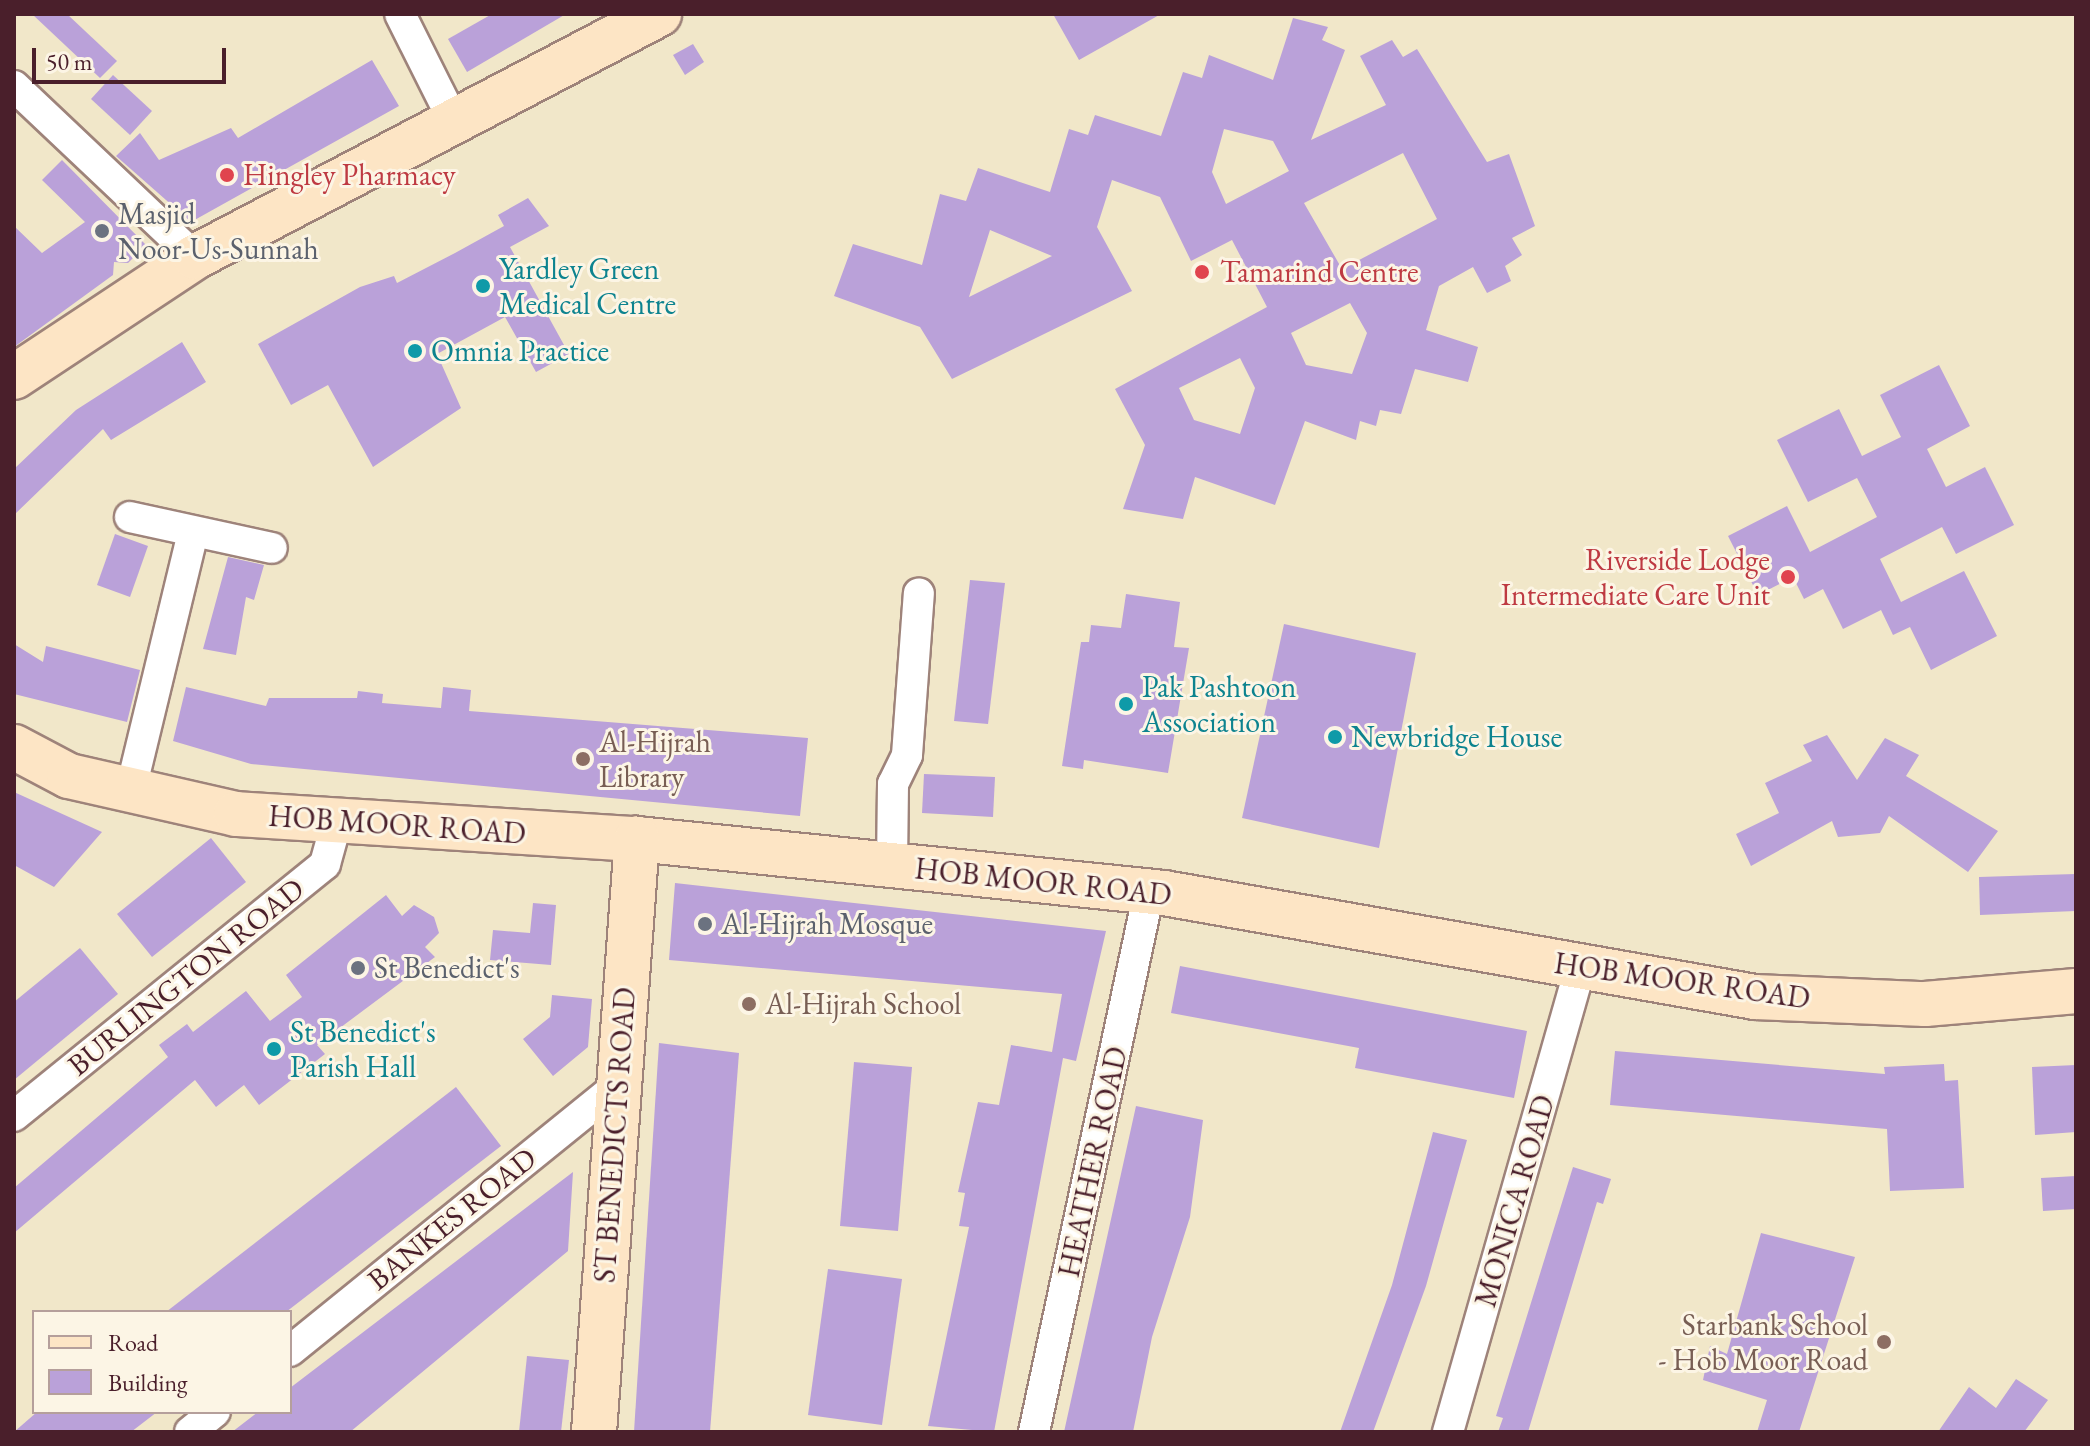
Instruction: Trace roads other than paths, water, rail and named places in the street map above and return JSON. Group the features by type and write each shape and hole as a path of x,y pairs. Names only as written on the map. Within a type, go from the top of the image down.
{"street":[{"path":"400,14 454,122"},
{"path":"14,377 195,257 659,14"},
{"path":"14,86 195,257"},
{"path":"130,517 272,548"},
{"path":"130,793 193,533"},
{"path":"892,866 893,784 907,755 919,593"},
{"name":"HOB MOOR ROAD","path":"14,747 69,776 130,793 336,824 637,839 1149,892 1755,997 1925,1004 2076,991"},
{"name":"BURLINGTON ROAD","path":"14,1116 325,864 336,824"},
{"name":"ST BENEDICTS ROAD","path":"594,1432 615,1088 637,839"},
{"name":"HEATHER ROAD","path":"1034,1432 1149,892"},
{"name":"MONICA ROAD","path":"1448,1432 1580,969"},
{"name":"BANKES ROAD","path":"292,1349 615,1088"},
{"path":"190,1432 212,1414"}],"place":[{"name":"Hingley Pharmacy","path":"227,175"},
{"name":"Masjid Noor-Us-Sunnah","path":"102,231"},
{"name":"Tamarind Centre","path":"1202,272"},
{"name":"Yardley Green Medical Centre","path":"483,286"},
{"name":"Omnia Practice","path":"415,351"},
{"name":"Riverside Lodge Intermediate Care Unit","path":"1788,577"},
{"name":"Pak Pashtoon Association","path":"1126,704"},
{"name":"Newbridge House","path":"1335,737"},
{"name":"Al-Hijrah Library","path":"583,759"},
{"name":"Al-Hijrah Mosque","path":"705,924"},
{"name":"St Benedict's","path":"358,968"},
{"name":"Al-Hijrah School","path":"749,1004"},
{"name":"St Benedict's Parish Hall","path":"274,1049"},
{"name":"Starbank School - Hob Moor Road","path":"1884,1342"}]}
